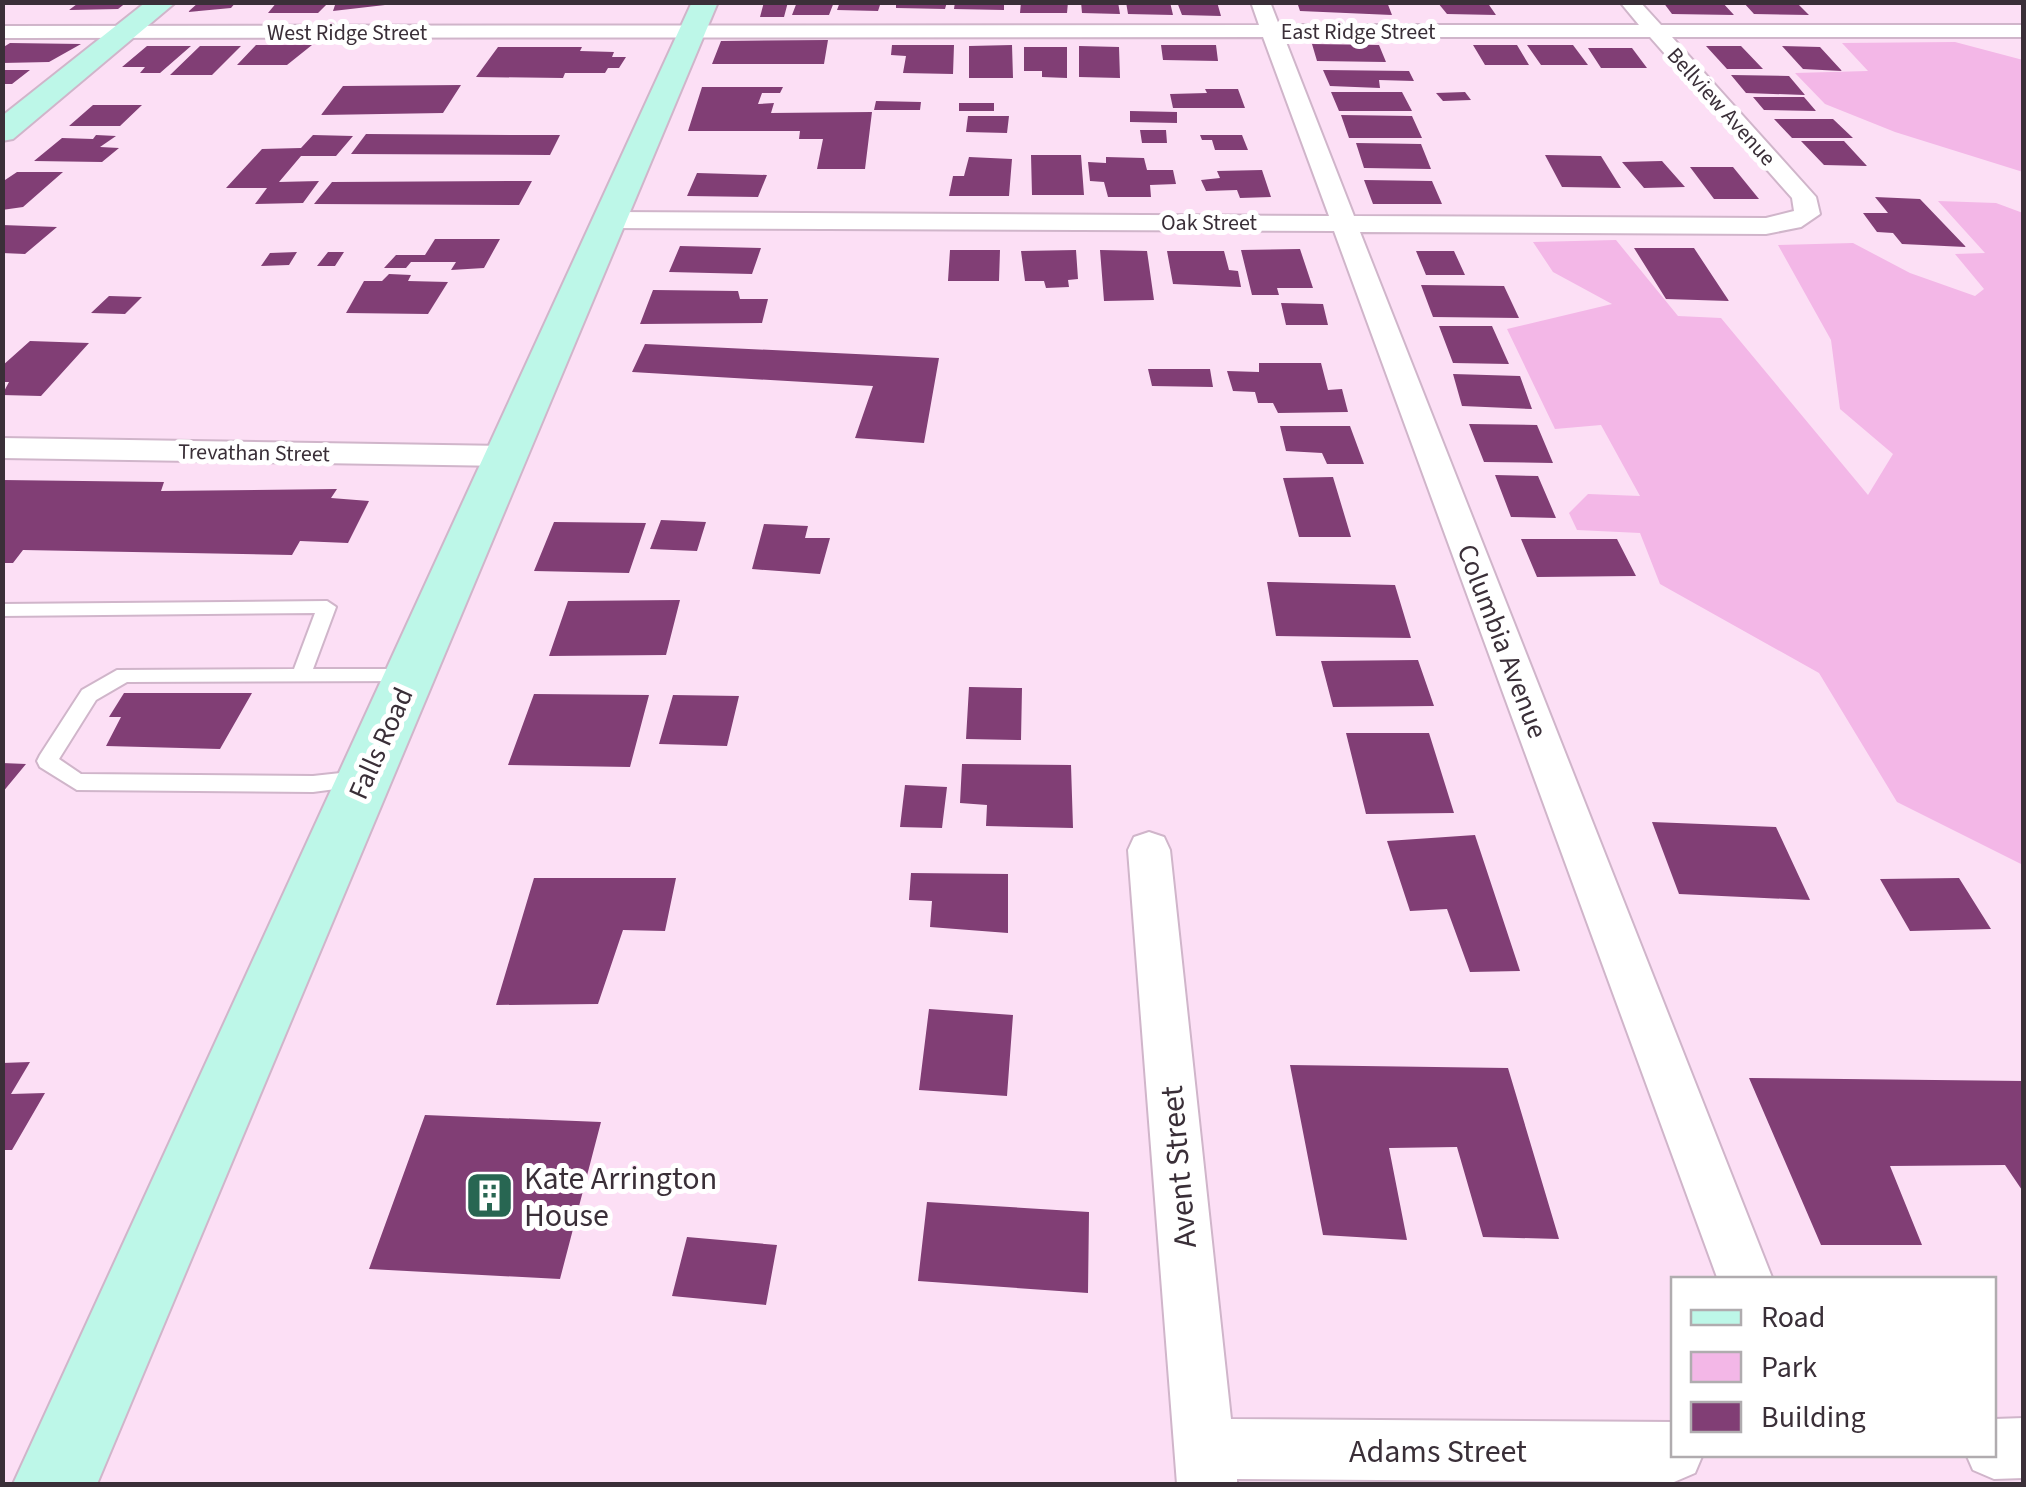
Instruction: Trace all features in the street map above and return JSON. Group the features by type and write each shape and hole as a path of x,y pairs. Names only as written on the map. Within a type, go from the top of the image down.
{"main road":[{"path":"2,132 163,2"},
{"name":"Falls Road","path":"55,1484 698,17"}],"street":[{"name":"Bellview Avenue","path":"1629,2 1804,197 1807,214"},
{"name":"West Ridge Street","path":"2,32 698,17"},
{"name":"East Ridge Street","path":"698,17 1265,17 1654,31 2024,31"},
{"name":"Columbia Avenue","path":"1265,17 1745,1277"},
{"name":"Oak Street","path":"609,220 1766,226 1792,222 1807,214"},
{"name":"Trevathan Street","path":"2,448 506,456"},
{"name":"Avent Street","path":"1148,850 1205,1467"},
{"path":"1996,1449 2024,1448"},
{"name":"Adams Street","path":"1205,1467 1671,1452"}],"lane":[{"path":"2,610 328,608 301,674"},
{"path":"364,779 314,784 77,782 48,761 88,695 124,675 410,676"}],"green space":[{"path":"1955,42 2023,60 2023,172 1895,132 1825,104 1795,73 1868,71 1842,43"},
{"path":"1938,201 1996,203 2023,213 2023,865 1897,802 1819,673 1660,584 1640,533 1577,530 1569,513 1588,494 1640,496 1601,425 1555,429 1507,329 1612,304 1553,272 1533,242 1616,240 1678,316 1721,318 1868,495 1893,454 1840,409 1831,340 1778,245 1853,243 1910,273 1975,296 1984,289 1955,254 1985,253"}],"building":[{"path":"127,2 118,9 69,10 77,4"},
{"path":"199,2 236,2 231,8 188,12"},
{"path":"277,2 329,2 318,13 268,13"},
{"path":"336,2 385,2 385,5 333,11"},
{"path":"764,2 788,2 784,17 760,17"},
{"path":"797,2 834,2 829,15 792,15"},
{"path":"840,2 881,2 878,11 837,10"},
{"path":"896,2 947,2 945,9 896,8"},
{"path":"955,2 1004,2 1004,10 954,9"},
{"path":"1021,2 1068,2 1067,13 1020,13"},
{"path":"1081,2 1118,2 1120,14 1082,13"},
{"path":"1126,2 1170,2 1173,15 1128,14"},
{"path":"1177,2 1217,2 1221,16 1182,15"},
{"path":"1297,2 1387,2 1392,15 1300,11"},
{"path":"1487,2 1496,15 1447,14 1438,3"},
{"path":"1663,2 1722,2 1734,15 1672,14"},
{"path":"1743,2 1797,3 1809,15 1754,14"},
{"path":"828,40 824,64 712,64 721,41"},
{"path":"10,43 81,44 49,62 2,63 2,48"},
{"path":"1312,44 1379,45 1386,62 1317,61"},
{"path":"256,45 312,45 287,65 237,65"},
{"path":"892,45 954,45 953,74 903,73 906,56 891,55"},
{"path":"1012,45 1013,78 969,78 969,46"},
{"path":"1161,45 1216,45 1218,61 1163,60"},
{"path":"1473,45 1517,45 1529,65 1485,65"},
{"path":"1527,45 1573,45 1588,65 1541,65"},
{"path":"147,46 191,46 160,73 140,73 145,67 122,67"},
{"path":"200,46 241,46 212,75 170,75"},
{"path":"1079,46 1119,47 1120,78 1079,77"},
{"path":"1706,46 1741,46 1763,69 1727,69"},
{"path":"1782,46 1820,47 1842,71 1803,69"},
{"path":"498,47 582,47 580,51 614,52 612,57 626,57 619,68 608,68 605,73 565,73 563,78 476,77"},
{"path":"1024,47 1067,47 1067,78 1042,77 1042,71 1024,71"},
{"path":"1588,48 1632,48 1647,68 1601,68"},
{"path":"2,70 30,70 12,84 2,84"},
{"path":"1323,70 1409,71 1414,81 1379,80 1380,88 1330,86"},
{"path":"1731,75 1789,76 1805,95 1746,93"},
{"path":"461,85 443,113 321,115 343,86"},
{"path":"702,87 783,87 780,93 762,93 758,104 774,103 771,113 872,112 865,169 817,169 823,139 799,139 800,131 688,131"},
{"path":"1205,89 1238,89 1245,108 1173,108 1170,94 1207,93"},
{"path":"1331,92 1402,92 1412,111 1339,111"},
{"path":"1465,92 1471,100 1443,101 1436,93"},
{"path":"1753,97 1804,97 1816,111 1764,110"},
{"path":"876,101 921,102 920,110 874,110"},
{"path":"959,103 994,103 994,111 959,111"},
{"path":"93,105 142,105 120,126 69,126"},
{"path":"1130,111 1177,112 1177,123 1130,122"},
{"path":"1341,115 1412,116 1422,138 1349,138"},
{"path":"968,116 1009,116 1007,133 966,132"},
{"path":"1774,119 1833,119 1853,138 1792,138"},
{"path":"1140,130 1166,130 1167,143 1142,143"},
{"path":"366,134 560,135 550,155 351,154"},
{"path":"96,135 116,136 100,147 119,148 102,162 34,161 62,138 93,139"},
{"path":"313,135 353,136 336,156 301,156 279,182 319,181 303,203 255,204 267,188 226,188 262,149 301,148"},
{"path":"1200,135 1242,135 1248,150 1215,150 1212,140 1202,140"},
{"path":"1801,141 1844,141 1867,166 1824,165"},
{"path":"1356,143 1421,144 1431,169 1364,168"},
{"path":"1031,155 1081,155 1084,195 1032,195"},
{"path":"1545,155 1601,156 1621,188 1562,187"},
{"path":"969,157 1012,159 1009,196 949,196 953,176 964,176"},
{"path":"1106,157 1144,158 1147,170 1173,170 1176,184 1150,185 1151,197 1108,197 1104,182 1090,181 1088,162 1106,163"},
{"path":"1662,161 1685,187 1644,188 1622,162"},
{"path":"1690,167 1733,167 1759,199 1714,199"},
{"path":"1262,170 1271,197 1240,198 1237,190 1206,191 1201,180 1220,178 1217,171"},
{"path":"17,172 63,172 23,207 2,210 2,182"},
{"path":"697,173 767,175 758,197 687,196"},
{"path":"1364,180 1432,181 1442,204 1373,204"},
{"path":"532,181 519,205 314,204 332,182"},
{"path":"1875,197 1920,199 1966,247 1902,244 1893,233 1877,232 1863,213 1888,213"},
{"path":"2,225 57,227 25,254 2,253"},
{"path":"435,239 500,239 484,268 451,270 456,262 411,262 406,268 384,268 396,255 425,255"},
{"path":"680,246 761,248 752,274 669,272"},
{"path":"1634,248 1694,248 1729,301 1666,299"},
{"path":"1300,249 1313,288 1277,288 1279,295 1252,295 1241,250"},
{"path":"950,250 1000,250 999,281 948,281"},
{"path":"1076,250 1078,279 1068,280 1069,287 1046,288 1044,281 1025,281 1021,251"},
{"path":"1100,250 1147,251 1154,300 1104,301"},
{"path":"1167,251 1224,251 1229,270 1238,271 1241,287 1173,284"},
{"path":"1416,251 1454,251 1465,275 1426,275"},
{"path":"297,252 289,265 261,266 270,253"},
{"path":"328,252 344,252 335,266 317,266"},
{"path":"389,274 411,275 408,281 448,282 428,314 346,313 364,281 382,281"},
{"path":"1421,285 1504,286 1519,318 1433,317"},
{"path":"653,290 738,291 740,299 768,299 762,323 640,324"},
{"path":"109,296 142,297 125,314 91,313"},
{"path":"1281,303 1323,304 1328,325 1286,325"},
{"path":"1439,326 1492,326 1509,364 1453,363"},
{"path":"30,341 89,343 41,396 2,395 9,382 2,382 2,366"},
{"path":"645,344 939,358 924,443 855,438 873,386 632,372"},
{"path":"1259,363 1321,363 1328,390 1342,389 1348,412 1278,413 1273,403 1258,403 1255,392 1233,391 1227,371 1259,372"},
{"path":"1148,369 1210,369 1213,387 1152,386"},
{"path":"1453,374 1520,376 1532,409 1462,406"},
{"path":"1469,424 1537,425 1553,463 1484,462"},
{"path":"1280,426 1350,426 1364,464 1327,464 1322,453 1286,451"},
{"path":"1495,475 1538,476 1556,518 1511,517"},
{"path":"1333,477 1351,537 1299,537 1283,478"},
{"path":"2,480 164,482 161,491 337,489 331,498 369,501 348,543 300,541 292,555 23,550 13,563 2,563"},
{"path":"661,520 706,522 697,551 650,549"},
{"path":"554,522 646,523 629,573 534,571"},
{"path":"764,524 808,526 805,538 830,538 820,574 752,569"},
{"path":"1521,539 1617,539 1636,576 1537,577"},
{"path":"1267,582 1395,585 1411,638 1276,636"},
{"path":"680,600 666,655 549,656 568,601"},
{"path":"1418,660 1434,706 1333,707 1321,661"},
{"path":"969,687 1022,688 1021,740 966,739"},
{"path":"124,693 252,693 220,749 106,746 121,717 109,717"},
{"path":"534,694 649,695 630,767 508,765"},
{"path":"673,695 739,696 727,746 659,744"},
{"path":"1346,733 1429,733 1454,813 1366,814"},
{"path":"2,763 26,764 2,793"},
{"path":"962,764 1071,765 1073,828 986,826 987,805 960,803"},
{"path":"905,785 947,787 942,828 900,827"},
{"path":"1652,822 1776,827 1810,900 1679,894"},
{"path":"1475,835 1520,971 1470,972 1447,909 1410,911 1387,841"},
{"path":"911,873 1008,874 1008,933 930,927 932,901 909,900"},
{"path":"534,878 676,878 665,931 623,930 598,1004 496,1005"},
{"path":"1959,878 1991,929 1910,931 1880,879"},
{"path":"929,1009 1013,1015 1007,1096 919,1090"},
{"path":"30,1062 11,1094 45,1093 12,1150 2,1150 2,1063"},
{"path":"1290,1065 1508,1068 1559,1239 1483,1237 1457,1147 1389,1148 1407,1240 1323,1235"},
{"path":"1749,1078 2024,1081 2024,1193 2005,1165 1890,1166 1922,1245 1821,1245"},
{"name":"Kate Arrington House","path":"425,1115 601,1122 560,1279 369,1269"},
{"path":"927,1202 1089,1212 1088,1293 918,1281"},
{"path":"687,1237 777,1245 766,1305 672,1296"}],"place":[{"name":"Kate Arrington House","path":"489,1196"}]}
